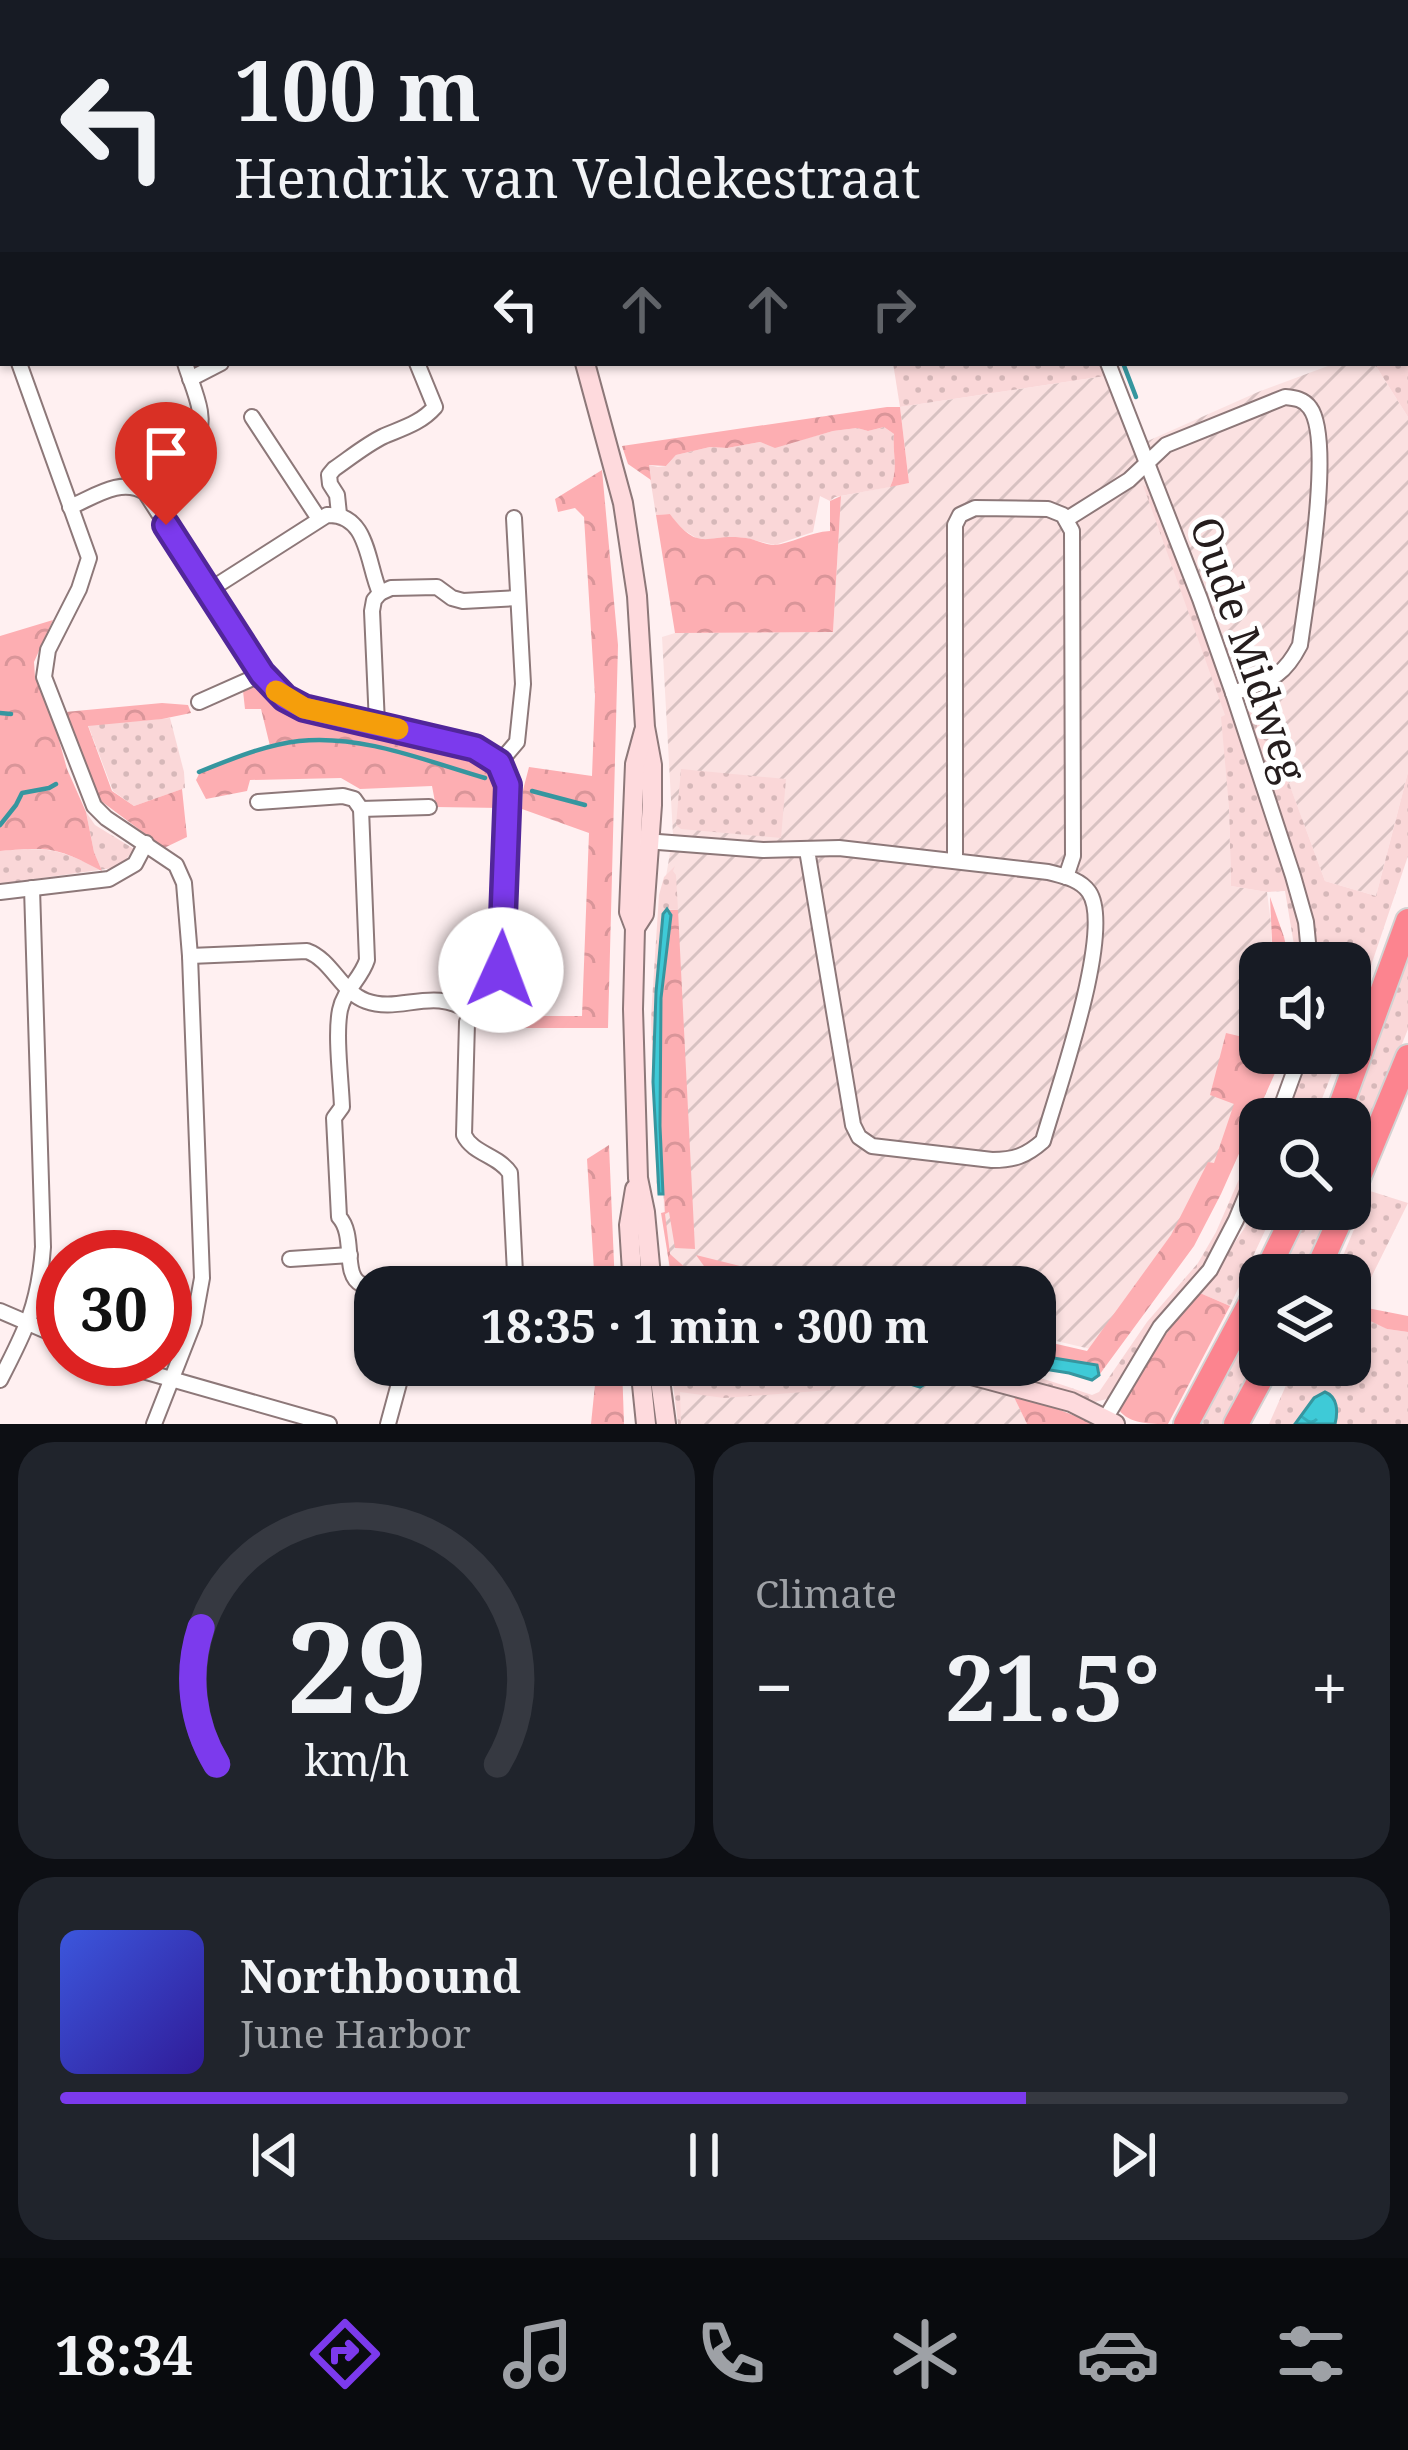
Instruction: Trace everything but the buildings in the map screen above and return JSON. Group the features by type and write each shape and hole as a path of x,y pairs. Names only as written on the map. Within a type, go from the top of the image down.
{"highway":[{"path":"1344,1098 1408,921"},
{"path":"1371,1147 1408,1057"},
{"path":"1186,1424 1239,1325"},
{"path":"1236,1424 1257,1386"}],"main road":[{"path":"586,366 623,503 641,647 645,727 635,764 641,841 629,912 635,928 638,1178 650,1266"},
{"path":"631,1266 628,1226 638,1178"},
{"path":"642,1386 646,1424"},
{"path":"661,1386 666,1424"},
{"path":"1014,1386 1056,1397 1110,1421"}],"street":[{"path":"21,366 88,558 79,589 49,650 44,677 94,806 176,866 184,883 202,1278 192,1327"},
{"path":"339,514 329,475 383,437 405,430 435,406 418,366"},
{"name":"Oude Midweg","path":"1109,366 1233,693 1298,891 1308,942"},
{"path":"134,485 145,464 201,432 202,420 187,371"},
{"path":"1067,519 1129,480 1166,445 1285,398 1305,402 1318,432 1319,474 1300,645 1289,667 1273,679 1233,693"},
{"path":"252,417 319,519"},
{"path":"70,507 122,485 145,492 262,674 285,698 304,708 475,748 499,763 508,785 501,970 495,989 467,1022 464,1135 471,1146 504,1164 510,1173 515,1266"},
{"path":"955,861 955,525 964,512 975,508 1048,509 1067,519 1073,537 1073,856 1066,877"},
{"path":"208,591 327,514 339,514 348,518 365,544 380,593"},
{"path":"499,763 517,742 523,684 514,518"},
{"path":"377,724 372,611 380,593 391,588 437,587 463,601 518,598"},
{"path":"199,702 262,674"},
{"path":"258,802 343,796 354,799 362,809 367,960 339,1013 342,1107 334,1118 339,1217 348,1226 354,1279"},
{"path":"362,809 429,807"},
{"path":"641,841 763,850 839,848 1066,877 1080,883 1096,909 1090,976 1043,1141 1028,1154 1012,1160 872,1146 859,1137 853,1125 808,850"},
{"path":"0,892 109,879 135,863 146,843"},
{"path":"0,1380 29,1324 43,1246 32,888"},
{"path":"190,956 307,951 322,956 361,1000 448,1000 472,1013"},
{"path":"1110,1421 1160,1327 1210,1270 1239,1215"},
{"path":"290,1258 350,1255"},
{"path":"0,1311 36,1327"},
{"path":"192,1385 329,1424"},
{"path":"154,1424 169,1386"},
{"path":"388,1424 398,1386"}],"shaded area":[{"path":"893,366 1102,366 1105,376 900,407"},
{"path":"1328,366 1376,366 1408,417 1408,772 1376,896 1325,881 1261,708 1229,807 1231,886 1267,892 1271,923 1271,942 1239,942 1239,1074 1255,1074 1250,1098 1239,1098 1239,1128 1099,1351 1056,1341 1056,1266 669,1266 658,988 662,900 673,835 662,637 675,633 833,632 841,496 909,483 900,407 1105,376 1132,448"},
{"path":"1376,366 1408,366 1408,417"},
{"path":"884,427 894,434 890,487 830,501 820,496 813,532 775,545 741,537 701,541 679,527 670,514 656,515 648,465 666,466 676,455 710,447 760,442 775,447 833,431"},
{"path":"1143,485 1150,489 1234,714 1261,707 1325,881 1376,896 1408,772 1408,856 1371,966 1371,942 1310,942 1297,907 1301,942 1294,942 1285,891 1231,886 1221,717 1225,715"},
{"path":"170,718 185,788 134,806 113,791 88,725"},
{"path":"681,769 786,779 781,838 681,829 676,825"},
{"path":"86,812 95,825 134,849 120,867 0,884 0,851 52,851 101,869"},
{"path":"675,866 678,910 666,909 663,914 658,984 657,1194 651,1017 659,895 664,877"},
{"path":"1408,954 1408,1029 1371,1121 1371,1098 1355,1098 1364,1074 1371,1074 1371,1054"},
{"path":"1299,1074 1332,1074 1322,1098 1290,1098"},
{"path":"1239,1179 1239,1194 1205,1262 1142,1341 1107,1399 1091,1403 1032,1386 1056,1383 1092,1395 1099,1392 1147,1322 1198,1263"},
{"path":"1371,1191 1408,1203 1371,1278 1371,1254 1344,1254 1354,1230 1371,1230"},
{"path":"1243,1230 1265,1230 1254,1254 1239,1254 1239,1287 1230,1306 1200,1293"},
{"path":"1297,1230 1324,1230 1314,1254 1286,1254"},
{"path":"1371,1317 1387,1329 1408,1332 1408,1424 1335,1424 1336,1403 1314,1397 1295,1424 1269,1424 1286,1386 1371,1386"},
{"path":"1239,1346 1239,1386 1247,1386 1227,1424 1197,1424"},
{"path":"673,1386 830,1386 830,1390 724,1398 680,1392 678,1424"},
{"path":"675,1386 1012,1386 1027,1424 681,1424"}],"green space":[{"path":"900,407 909,483 890,487 894,434 884,427 833,431 775,448 760,442 710,447 676,455 666,466 649,465 651,480 628,464 622,446"},
{"path":"602,470 618,645 608,1028 474,1028 474,1016 582,1016 589,833 522,809 529,767 592,776 595,696 584,517 575,508 558,512 555,499"},
{"path":"841,496 833,632 675,633 656,515 670,514 697,538 746,538 774,545 830,531 830,501"},
{"path":"53,620 34,662 35,677 86,812 102,871 53,850 0,851 0,636"},
{"path":"258,684 279,705 297,712 458,747 491,762 500,783 501,808 436,807 432,786 360,789 341,778 250,780 247,791 206,799 196,780 201,770 270,746 261,709 245,709 243,691"},
{"path":"188,705 191,713 88,726 112,791 134,806 182,789 187,837 164,848 101,801 65,712"},
{"path":"1270,897 1285,942 1272,942"},
{"path":"669,910 678,910 695,1249 675,1248 669,1212 665,1214 670,1254 683,1266 670,1266 661,1213 665,1212 661,998"},
{"path":"1226,1033 1239,1036 1239,1074 1275,1074 1264,1098 1239,1098 1239,1154 1221,1194 1194,1246 1097,1378 1097,1365 1056,1358 1056,1344 1087,1351 1171,1235 1208,1162 1214,1163 1234,1104 1210,1095"},
{"path":"609,1145 614,1266 594,1266 587,1159"},
{"path":"696,1255 740,1266 704,1266"},
{"path":"1200,1293 1230,1306 1168,1424 1128,1418 1119,1410 1136,1378"},
{"path":"1371,1309 1408,1316 1408,1332 1371,1321"},
{"path":"595,1386 623,1386 624,1424 591,1424"},
{"path":"1011,1391 1096,1424 1027,1424"}],"water":[{"path":"667,909 671,915 661,998 663,1194 659,1194 653,1082 656,992"},
{"path":"1056,1358 1097,1365 1099,1375 1092,1380 1056,1371"},
{"path":"1325,1392 1336,1405 1335,1424 1295,1424 1314,1398"}],"waterway":[{"path":"1124,366 1136,397"},
{"path":"0,713 11,714"},
{"path":"199,772 274,746 322,740 393,750 485,778"},
{"path":"0,825 22,793 56,784"},
{"path":"532,791 585,805"}],"slow traffic":[{"path":"276,691 304,708 398,729"}],"route":[{"path":"166,525 262,674 285,698 304,708 475,748 499,763 508,785 501,970"}]}
